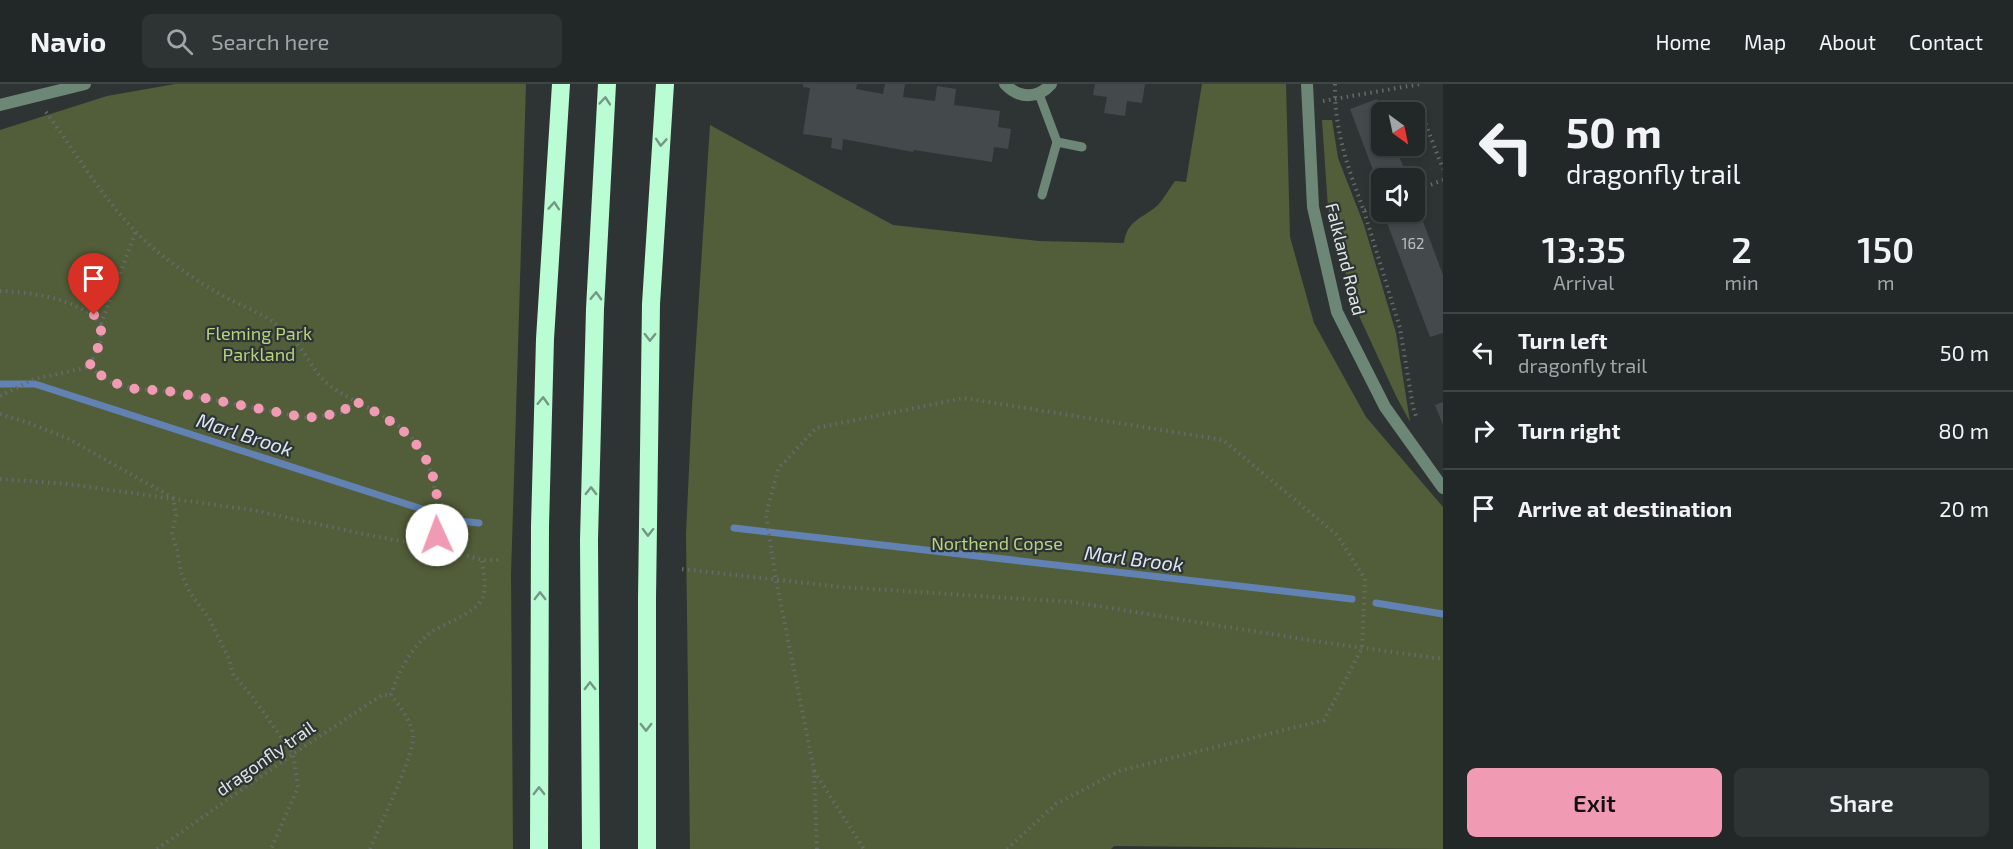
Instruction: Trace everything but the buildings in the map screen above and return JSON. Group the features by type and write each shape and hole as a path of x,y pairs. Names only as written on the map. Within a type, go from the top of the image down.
{"highway":[{"path":"539,849 540,526 545,351 561,84"},
{"path":"591,849 589,540 595,309 607,84"},
{"path":"647,849 647,599 651,304 665,84"}],"street":[{"path":"0,105 85,84"},
{"path":"1005,84 1020,95 1039,94 1052,84"},
{"name":"Falkland Road","path":"1308,84 1313,207 1337,312 1385,407 1443,488"}],"lane":[{"path":"1039,94 1057,142 1042,195"},
{"path":"1057,142 1082,147"}],"path":[{"path":"1335,84 1342,149 1364,211 1400,328 1413,407 1420,428"},
{"path":"1308,104 1420,84"},
{"path":"34,97 114,206 159,253 217,293 241,303 272,322 304,351 320,376 353,400 392,421 408,434 419,447 435,483 435,523 439,547"},
{"path":"1425,122 1443,169"},
{"path":"1425,187 1443,180"},
{"path":"1364,211 1371,208"},
{"path":"89,367 101,341 101,324 136,231"},
{"path":"0,291 21,292 78,306 94,315 101,324"},
{"path":"0,396 34,379 89,367 111,382 135,389 168,391 307,418 342,413 353,400"},
{"path":"817,849 814,770 776,580 766,515 778,469 816,428 964,398 1223,440 1337,535 1365,579 1362,648 1324,720 1119,771 1056,804 1006,849"},
{"path":"0,414 67,438 172,498 176,515 172,534 181,573 189,591 210,620 229,658 233,674 293,754 298,787 271,849"},
{"path":"0,479 68,484 252,510 383,538 439,547 482,560 498,560"},
{"path":"370,849 409,758 413,735 400,705 391,695 397,674 429,634 471,610 482,597 484,584 482,560"},
{"path":"682,569 841,587 1073,602 1443,659"},
{"name":"dragonfly trail","path":"157,849 382,695 391,695"},
{"path":"814,770 864,849"}],"green space":[{"name":"Fleming Park Parkland","path":"175,84 526,84 511,575 513,849 0,849 0,130 107,96"},
{"name":"Northend Copse","path":"1202,84 1286,84 1290,237 1314,323 1366,417 1443,507 1443,849 1114,846 1111,849 690,849 686,534 710,125 893,225 1039,241 1124,243 1128,229 1158,205 1175,181 1186,182"},
{"path":"1322,120 1332,120 1338,158 1364,225 1396,333 1410,422 1354,305 1328,208"}],"waterway":[{"name":"Marl Brook","path":"0,384 35,384 459,521 479,523"},
{"name":"Marl Brook","path":"734,528 1352,599"},
{"name":"Marl Brook","path":"1376,603 1443,614"}],"route":[{"path":"94,315 101,324 101,341 89,367 111,382 135,389 168,391 307,418 342,413 353,400 392,421 401,427 419,447 435,483 437,535"}]}
